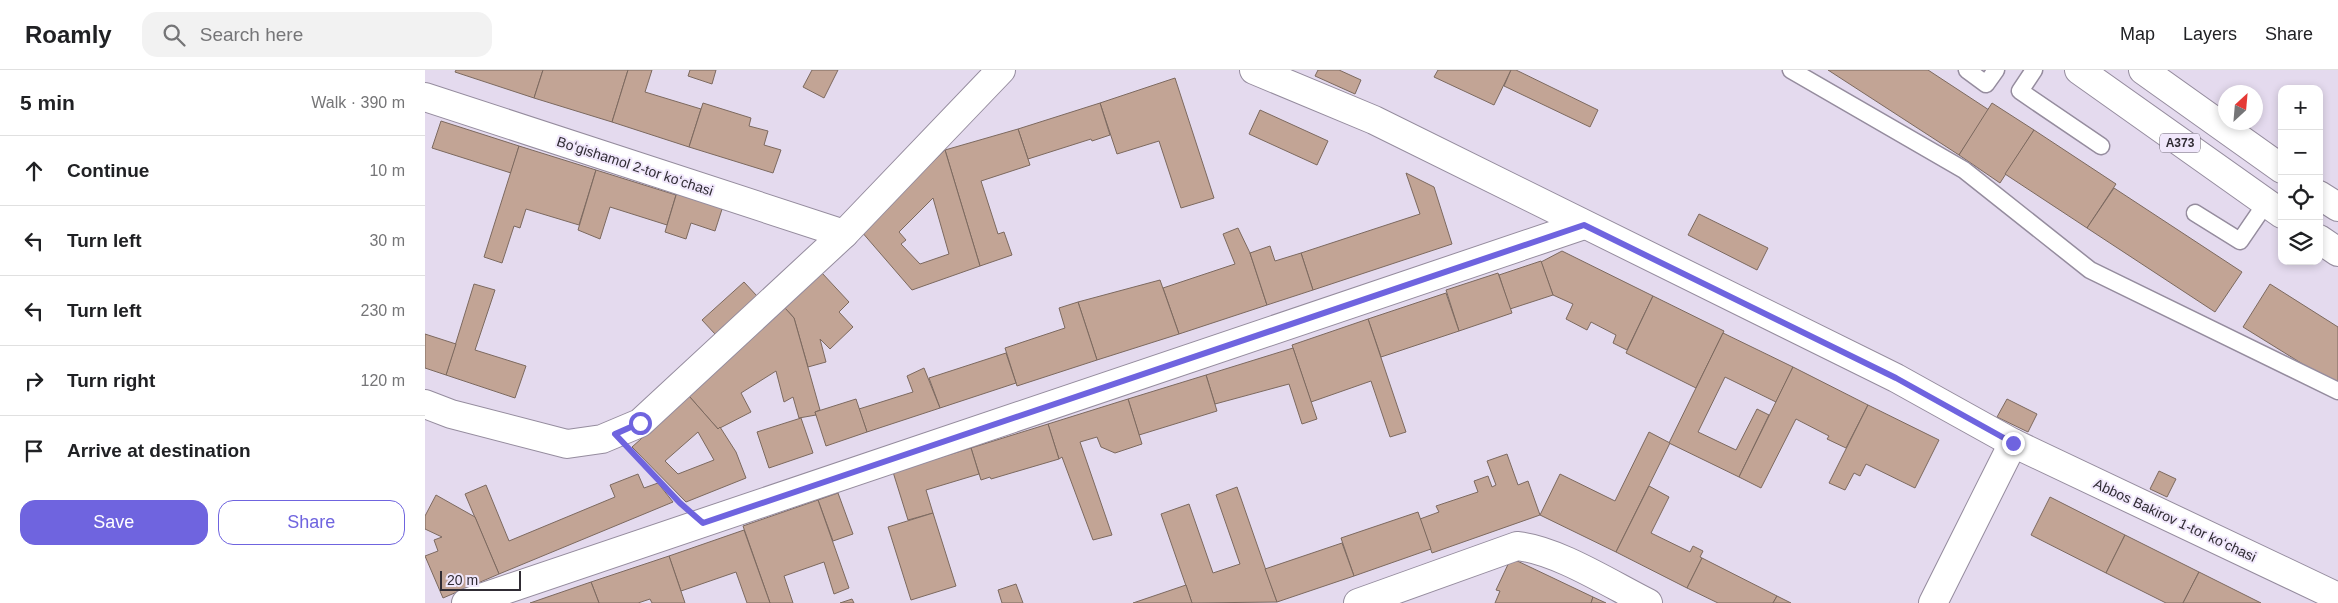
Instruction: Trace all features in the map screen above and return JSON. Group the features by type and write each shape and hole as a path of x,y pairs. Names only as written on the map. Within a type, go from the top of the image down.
{"main road":[{"path":"425,404 451,414 567,444 602,439 640,423 844,234 1001,70"},
{"name":"Abbos Bakirov 1-tor koʻchasi","path":"1254,70 1374,120 1896,378 2013,443 2338,597"},
{"name":"A373","path":"2079,70 2274,208"},
{"name":"A373","path":"2143,70 2278,166"},
{"name":"Boʻgishamol 2-tor koʻchasi","path":"425,97 844,234"},
{"path":"2323,197 2338,207"},
{"path":"466,603 1584,225"},
{"path":"2323,242 2338,252"},
{"path":"1933,603 2013,443"},
{"path":"1358,603 1517,546 1532,548 1648,603"}],"lane":[{"path":"1791,70 1964,170 2090,270 2338,391"},
{"path":"1967,70 1986,84 1996,70"},
{"path":"2034,70 2020,91 2101,146"},
{"path":"2195,213 2240,241 2274,208"}],"path":[{"path":"615,434 680,503 703,523"}],"building":[{"path":"456,70 543,70 534,98 455,72"},
{"path":"543,70 628,70 612,122 534,98"},
{"path":"628,70 652,70 645,92 701,109 689,147 612,122"},
{"path":"690,70 716,70 712,84 688,76"},
{"path":"812,70 838,70 824,98 803,87"},
{"path":"1318,70 1339,70 1361,80 1355,94 1315,76"},
{"path":"1438,70 1511,70 1494,105 1434,77"},
{"path":"1511,70 1516,70 1598,110 1590,127 1504,86"},
{"path":"1828,70 1928,70 1989,110 1959,155"},
{"path":"1175,78 1214,198 1181,208 1159,141 1117,154 1100,103"},
{"path":"703,103 751,118 749,126 768,131 764,145 781,150 773,173 689,147"},
{"path":"1100,103 1110,135 1028,159 1018,129"},
{"path":"1992,103 2034,130 2000,183 1959,155"},
{"path":"1260,110 1328,141 1317,165 1249,134"},
{"path":"441,121 519,146 511,173 432,148"},
{"path":"1018,129 1030,165 981,181 998,234 1004,232 1012,255 980,266 945,150"},
{"path":"2034,130 2116,184 2087,228 2005,174"},
{"path":"519,146 596,170 579,225 526,209 520,228 514,226 502,263 484,257"},
{"path":"945,150 980,266 912,290 861,231","holes":["933,198 949,254 920,264 901,244 906,240 899,232"]},
{"path":"596,170 676,195 667,225 610,207 600,239 578,230"},
{"path":"1406,173 1434,187 1452,244 1313,290 1301,253 1420,214"},
{"path":"2114,188 2242,272 2215,312 2087,228"},
{"path":"677,192 723,206 715,231 691,223 686,239 665,232"},
{"path":"1699,214 1768,248 1757,270 1688,235"},
{"path":"1238,228 1250,253 1267,305 1179,334 1163,288 1235,264 1223,234"},
{"path":"1270,246 1275,261 1301,253 1313,290 1267,305 1250,253"},
{"path":"1562,251 1653,296 1627,350 1613,343 1616,335 1591,322 1587,330 1566,319 1573,304 1553,295 1541,262"},
{"path":"1541,261 1553,295 1510,309 1499,275"},
{"path":"822,273 849,302 839,312 853,327 830,349 820,339 826,362 808,367 794,318 785,308"},
{"path":"1498,273 1512,313 1459,331 1446,290"},
{"path":"1160,280 1179,334 1097,360 1078,302"},
{"path":"744,282 757,296 715,334 702,320"},
{"path":"474,284 495,290 475,350 526,366 515,398 446,375"},
{"path":"2270,284 2338,327 2338,386 2243,327"},
{"path":"1446,293 1459,331 1381,357 1368,319"},
{"path":"1653,296 1724,331 1696,388 1626,353"},
{"path":"1078,302 1097,360 1017,386 1005,348 1065,328 1059,308"},
{"path":"785,308 794,318 820,410 815,412 816,415 799,418 793,397 784,402 776,371 741,393 751,412 718,429 689,396"},
{"path":"1368,319 1406,432 1390,437 1371,381 1311,402 1292,345"},
{"path":"1723,333 1793,367 1776,402 1725,377 1698,432 1736,450 1757,409 1769,415 1739,477 1669,443"},
{"path":"425,334 456,344 446,375 425,368"},
{"path":"1293,348 1317,419 1302,424 1289,384 1215,404 1206,375"},
{"path":"1006,353 1016,383 940,408 929,378"},
{"path":"1793,367 1868,405 1846,448 1827,439 1829,436 1796,419 1761,488 1739,477"},
{"path":"924,368 940,408 867,432 859,409 913,392 907,376"},
{"path":"1206,375 1217,411 1139,435 1128,399"},
{"path":"689,396 718,429 720,427 736,452 746,478 686,502 632,447","holes":["698,432 714,460 678,474 665,461"]},
{"path":"856,399 867,432 826,446 815,412"},
{"path":"1128,399 1142,444 1115,453 1101,447 1097,437 1080,442 1112,535 1093,540 1062,457 1059,459 1048,424"},
{"path":"2007,399 2037,414 2028,432 1997,417"},
{"path":"1868,405 1939,440 1915,488 1866,464 1860,476 1854,473 1845,490 1829,483"},
{"path":"801,418 813,453 769,468 757,432"},
{"path":"1048,424 1059,459 991,479 990,477 981,480 971,448"},
{"path":"1649,432 1670,443 1616,552 1540,515 1560,474 1615,501"},
{"path":"971,448 979,474 926,490 933,513 908,520 893,472"},
{"path":"1507,454 1518,485 1528,481 1540,515 1432,553 1420,519 1439,512 1436,506 1478,492 1474,481 1488,476 1492,487 1496,485 1487,461"},
{"path":"2159,471 2176,479 2167,497 2150,489"},
{"path":"638,474 644,488 658,483 673,502 499,574 465,494 486,485 509,541 615,497 610,485"},
{"path":"1649,486 1669,497 1651,533 1690,552 1693,546 1703,551 1700,557 1702,558 1687,588 1616,552"},
{"path":"1237,487 1277,602 1192,603 1161,514 1189,504 1213,573 1240,564 1216,495"},
{"path":"838,493 853,534 833,541 818,500"},
{"path":"436,495 475,517 499,574 443,598 425,556 438,551 434,540 442,537 425,529 425,516"},
{"path":"2050,497 2125,535 2106,573 2031,535"},
{"path":"818,500 849,588 834,594 824,562 784,576 793,603 770,603 743,526"},
{"path":"1418,512 1431,549 1354,576 1341,538"},
{"path":"933,513 956,586 911,600 888,527"},
{"path":"744,530 770,603 747,603 736,572 681,591 669,556"},
{"path":"2125,535 2199,572 2183,603 2166,603 2106,573"},
{"path":"1342,543 1354,576 1277,602 1265,569"},
{"path":"669,556 685,603 652,603 650,599 638,603 599,603 591,582"},
{"path":"1511,558 1593,597 1591,603 1495,603 1500,591 1496,590"},
{"path":"1702,558 1777,596 1773,603 1718,603 1687,588"},
{"path":"2199,572 2261,603 2183,603"},
{"path":"591,582 599,603 530,603"},
{"path":"1016,584 1023,603 1002,603 998,590"},
{"path":"1186,585 1192,603 1133,603"},
{"path":"1777,596 1791,603 1773,603"},
{"path":"1593,597 1606,603 1591,603"},
{"path":"852,599 854,603 840,603"}],"route":[{"path":"640,423 615,434 680,503 703,523 1584,225 1896,378 2013,443"}]}
